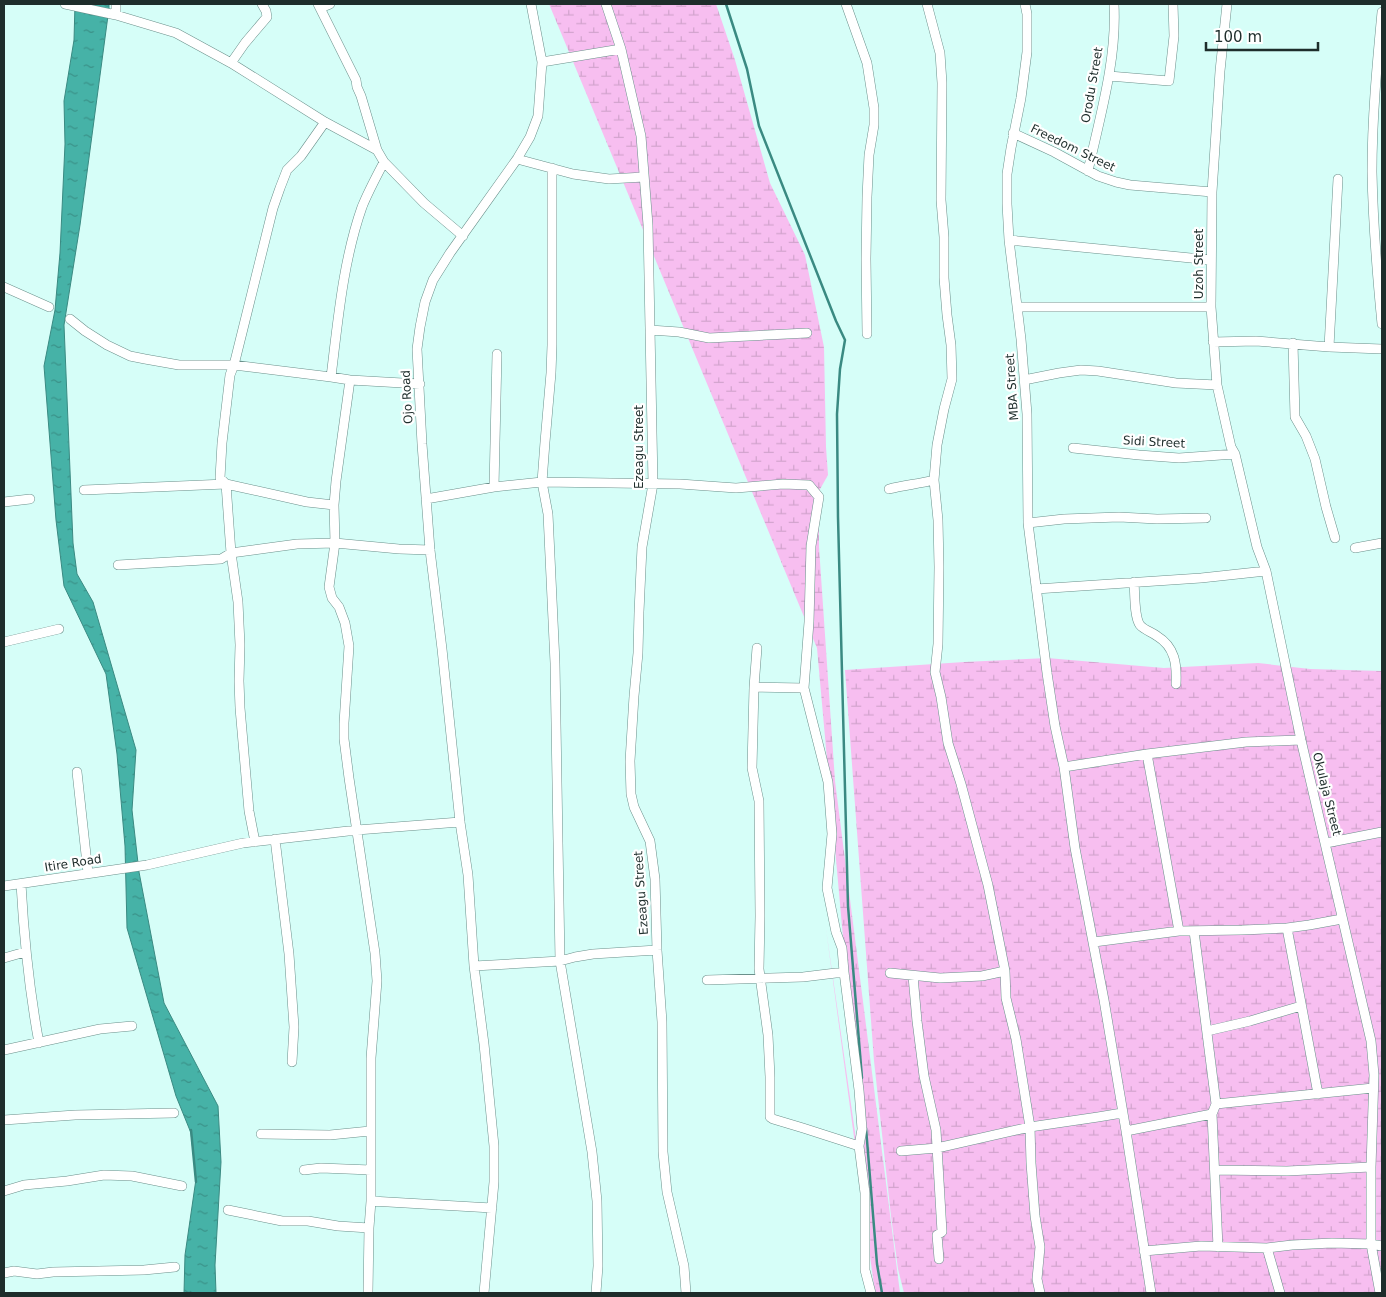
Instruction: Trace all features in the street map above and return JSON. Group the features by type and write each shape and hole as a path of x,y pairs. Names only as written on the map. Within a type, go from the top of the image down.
{"street":[{"path":"65,4 115,15 176,33 231,63 325,122 377,150"},
{"path":"115,15 116,4"},
{"path":"231,63 267,17 262,4"},
{"path":"330,4 319,6 356,80 377,150 384,162 424,203 463,236"},
{"name":"Ojo Road","path":"484,1293 494,1182 494,1146 474,966 468,875 460,822 430,550 417,350 425,302 433,280 517,159 530,137 538,116 542,62 531,4"},
{"name":"Ezeagu Street","path":"606,4 621,49 641,136 648,225 652,484 642,547 638,612 638,653 630,761 631,794 634,807 650,840 653,859 662,1022 663,1152 667,1192 684,1266 686,1293"},
{"path":"846,4 867,63 874,108 867,197 867,334"},
{"path":"927,4 940,52 942,83 941,200 944,278 951,345 952,380 937,445 934,480 938,520 939,567 938,644 935,672 948,742 988,885 1005,971 1006,998 1016,1039 1030,1127 1035,1216 1040,1248 1037,1279 1040,1293"},
{"name":"MBA Street","path":"1025,4 1027,14 1027,52 1021,98 1013,133 1007,174 1009,240 1027,414 1028,523 1048,680 1064,767 1075,848 1094,942 1126,1131 1151,1293"},
{"name":"Orodu Street","path":"1088,171 1109,76 1115,19 1114,4"},
{"path":"1109,76 1169,82 1174,36 1173,4"},
{"name":"Uzoh Street","path":"1227,4 1220,71 1212,192 1211,307 1217,385 1251,521"},
{"path":"1382,12 1375,92 1372,172 1376,258 1382,324"},
{"path":"542,62 621,49"},
{"path":"255,842 249,811 240,708 238,602 231,553 226,484 220,478 220,468 230,375 273,208 288,170 301,156 325,122"},
{"name":"Freedom Street","path":"1013,133 1054,152 1098,176 1130,185 1212,192"},
{"path":"517,159 572,174 609,179 644,178"},
{"path":"331,377 342,287 352,245 362,208 384,162"},
{"path":"552,168 551,364 542,482 548,514 555,663 560,961 592,1152 597,1201 598,1266 596,1293"},
{"path":"1329,347 1338,180"},
{"path":"1009,240 1211,260"},
{"path":"4,287 49,307"},
{"path":"1017,307 1211,307"},
{"path":"70,319 85,331 130,356 180,365 234,365 350,380 420,384"},
{"path":"650,330 679,332 709,338 807,333"},
{"path":"1213,342 1256,341 1382,349"},
{"path":"1293,343 1295,417 1306,436 1315,459 1335,538"},
{"path":"494,487 497,354"},
{"path":"1024,380 1081,370 1176,383 1217,385"},
{"path":"350,380 336,481 334,505 335,543 329,587 332,598 339,607 345,623 349,646 344,739 372,930 377,981 371,1058 371,1201 368,1293"},
{"name":"Sidi Street","path":"1072,448 1179,458 1234,454"},
{"path":"889,489 904,485 922,484 934,480"},
{"path":"426,499 494,487 542,482 680,484 736,488 783,484 809,485 819,497 811,546 809,622 804,688 828,782 832,834 827,888 836,932 842,948 859,1090 862,1130 859,1146 865,1193 865,1270 871,1293"},
{"path":"84,490 226,484 307,502 334,505"},
{"path":"4,502 30,499"},
{"path":"1028,523 1064,519 1119,517 1157,519 1206,518"},
{"name":"Okulaja Street","path":"1251,521 1256,547 1266,571 1301,740 1378,1075 1373,1088 1371,1244 1380,1293"},
{"path":"118,566 221,559 231,553 297,544 335,543 430,550"},
{"path":"1355,548 1382,543"},
{"path":"1036,589 1201,578 1266,571"},
{"path":"1134,582 1137,615 1140,624 1164,641 1173,652 1177,667 1176,684"},
{"path":"4,642 59,629"},
{"path":"757,648 752,768 759,801 759,969 768,1035 770,1117 859,1146"},
{"path":"754,687 804,688"},
{"path":"1064,767 1147,754 1246,742 1301,740"},
{"path":"1147,754 1179,931"},
{"path":"77,772 88,873"},
{"name":"Itire Road","path":"4,886 147,865 243,843 357,830 460,822"},
{"path":"1326,843 1382,832"},
{"path":"275,839 289,954 294,1027 292,1062"},
{"path":"21,884 25,952 39,1043"},
{"path":"1094,942 1179,931 1287,928 1342,919"},
{"path":"1287,928 1318,1094"},
{"path":"1194,931 1216,1104 1212,1114 1218,1247"},
{"path":"474,966 560,961 593,954 657,950"},
{"path":"4,958 25,952"},
{"path":"890,974 960,978 1005,971"},
{"path":"707,980 803,977 844,972"},
{"path":"913,976 919,1047 936,1130 942,1232 938,1235 939,1259"},
{"path":"1207,1031 1301,1006"},
{"path":"4,1050 100,1029 132,1026"},
{"path":"1216,1104 1373,1088"},
{"path":"4,1120 174,1112"},
{"path":"901,1150 937,1148 1030,1127 1122,1113"},
{"path":"1126,1131 1212,1114"},
{"path":"261,1134 330,1134 370,1131"},
{"path":"1215,1170 1286,1171 1371,1167"},
{"path":"304,1170 330,1168 371,1170"},
{"path":"4,1191 24,1185 104,1175 132,1176 182,1186"},
{"path":"371,1201 492,1208"},
{"path":"228,1210 282,1221 308,1221 338,1226 369,1228"},
{"path":"1144,1251 1201,1246 1267,1248 1332,1243 1382,1246"},
{"path":"1267,1248 1280,1293"},
{"path":"4,1272 37,1274 176,1267"}],"green space":[{"path":"549,4 716,4 735,60 770,183 805,255 824,347 828,475 819,491 819,547 835,781 900,1293 875,1293 817,648"},
{"path":"1047,658 1164,668 1258,663 1310,669 1382,671 1382,1293 904,1293 898,1269 891,1216 874,1061 845,670"},
{"path":"826,929 878,1293 875,1293"}],"water":[{"path":"75,4 109,4 109,8 80,225 64,325 73,543 77,574 93,602 136,750 132,810 139,872 164,1003 218,1106 221,1162 215,1265 216,1293 184,1293 185,1255 196,1179 191,1133 176,1096 127,928 125,846 117,754 106,674 64,586 56,520 44,366 55,310 60,253 65,144 64,101 74,40"}],"waterway":[{"path":"726,4 747,69 759,126 845,340 840,369 837,414 838,517 848,906 862,1078"},
{"path":"866,1128 877,1264 882,1293"},
{"path":"191,1130 196,1182"}]}
